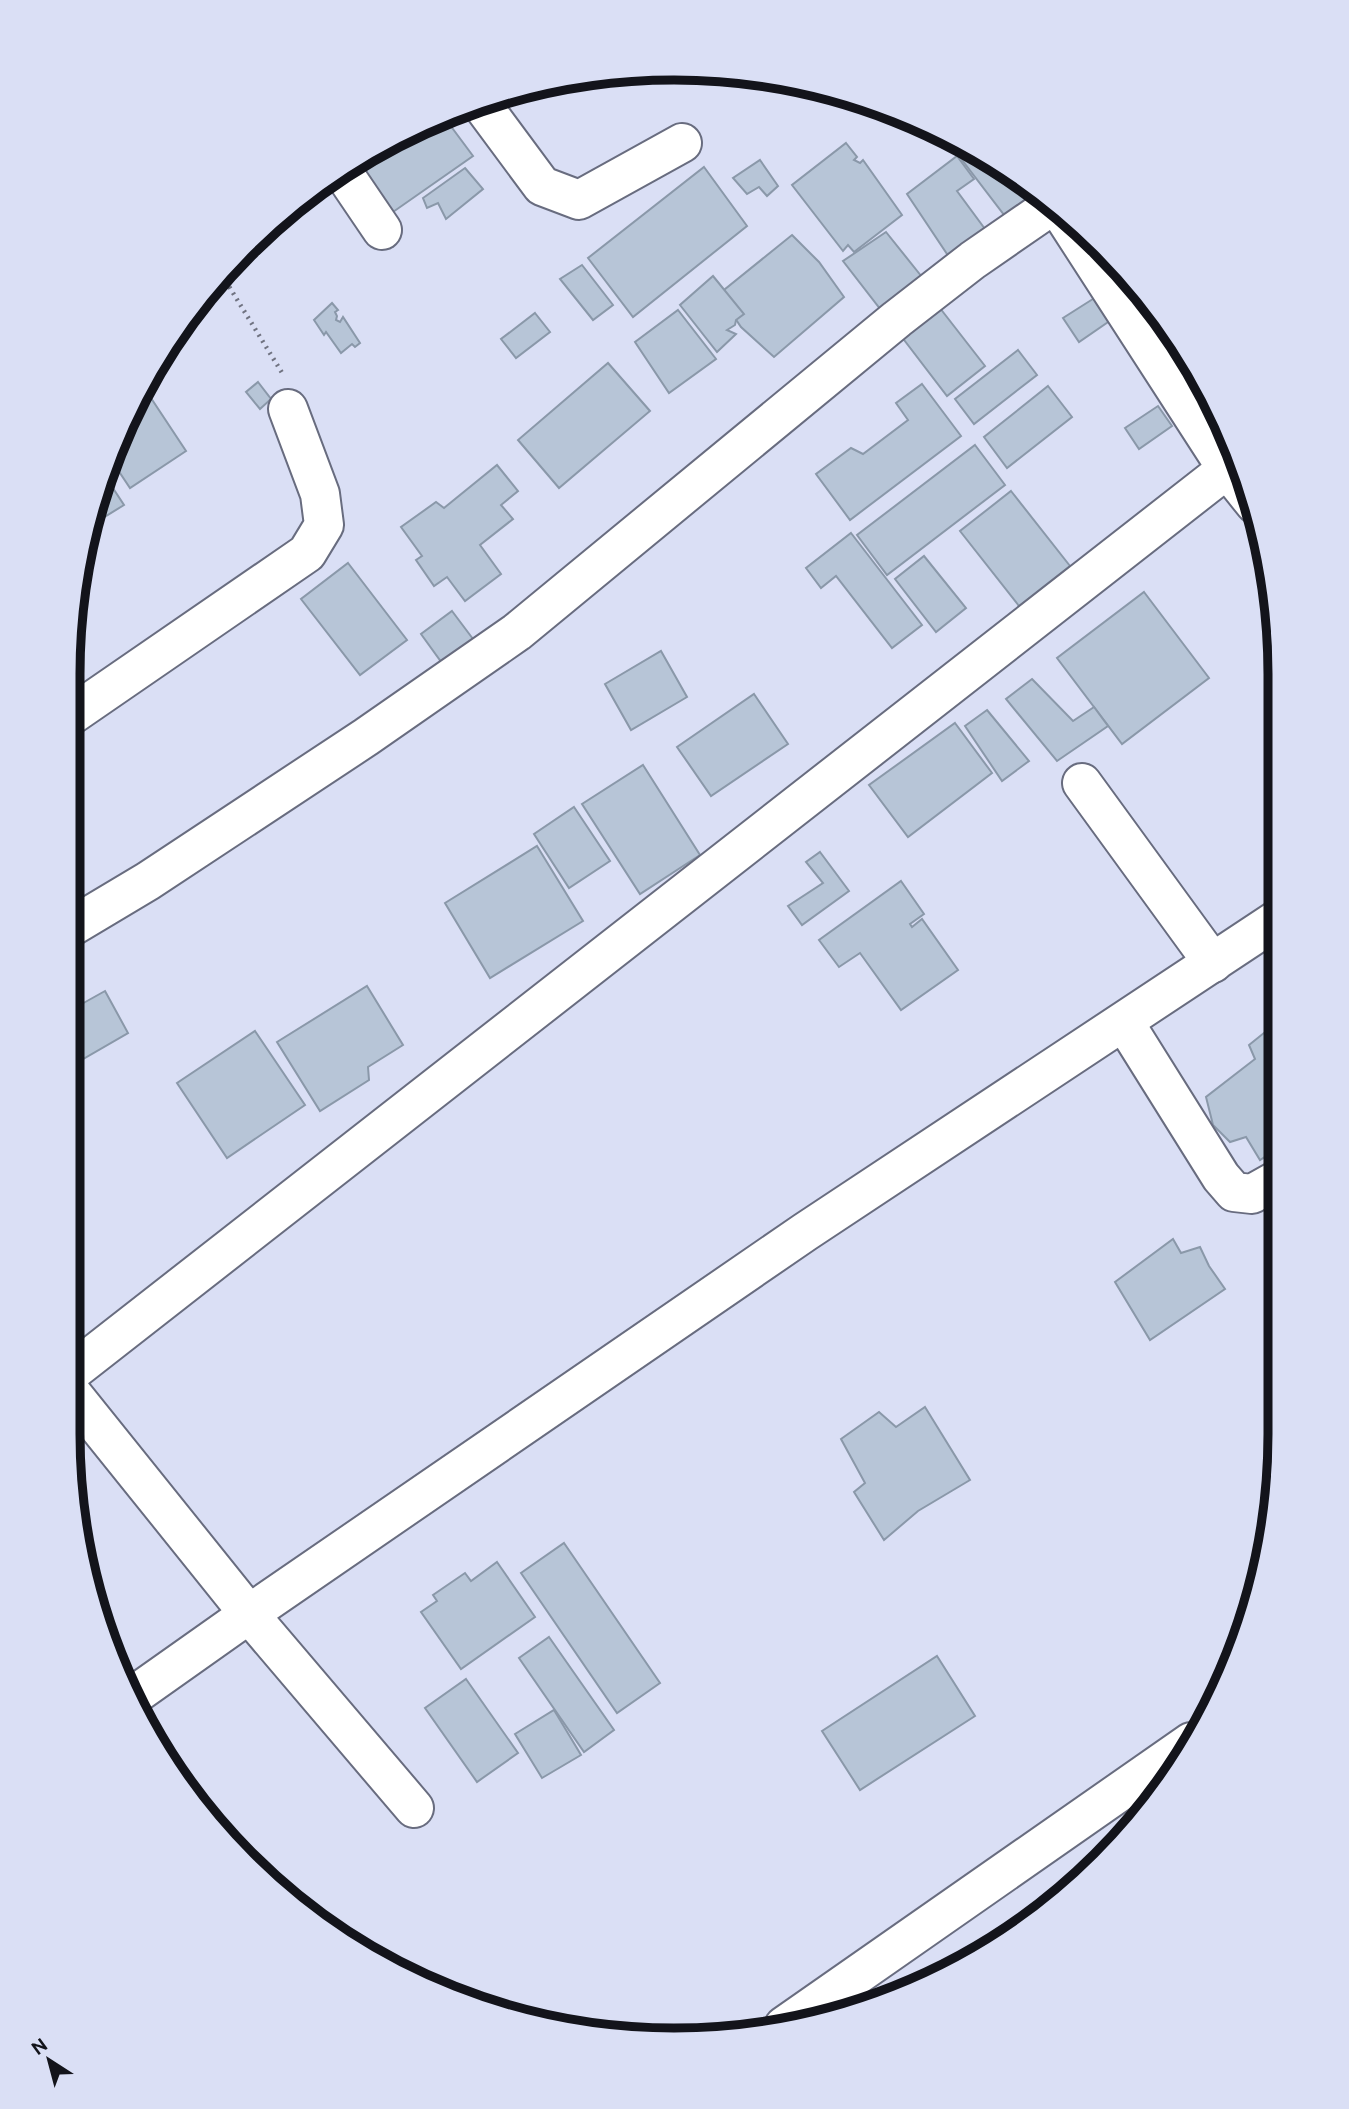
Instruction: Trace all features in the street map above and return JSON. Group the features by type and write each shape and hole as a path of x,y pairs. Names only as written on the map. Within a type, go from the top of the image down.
{"street":[{"path":"487,111 542,186 579,200 682,143"},
{"path":"347,179 382,230"},
{"path":"80,922 148,881 366,737 517,632 897,319 973,260 1046,211"},
{"path":"1076,237 1235,479"},
{"path":"80,709 307,553 324,525 320,494 288,409"},
{"path":"80,1365 1227,469"},
{"path":"1082,783 1213,963"},
{"path":"139,1691 805,1232 1213,963 1268,936"},
{"path":"1124,1022 1221,1177 1234,1192 1252,1194 1268,1185"},
{"path":"80,1404 249,1614 414,1808"},
{"path":"800,2015 1176,1752"}],"path":[{"path":"227,284 287,380 288,409"}],"building":[{"path":"450,125 473,156 393,212 360,171 412,142"},
{"path":"846,143 857,157 854,160 860,163 863,160 902,215 854,252 848,245 843,251 792,185"},
{"path":"961,154 972,160 1034,201 1008,220 959,156"},
{"path":"957,156 974,179 957,191 985,229 949,257 907,194"},
{"path":"760,160 778,186 767,196 759,187 747,194 733,178"},
{"path":"704,167 747,226 633,317 588,258"},
{"path":"465,168 483,189 446,219 438,203 427,208 423,198"},
{"path":"886,232 922,277 881,310 843,261"},
{"path":"792,235 819,262 844,297 774,357 741,327 719,294"},
{"path":"582,265 613,305 593,320 560,279"},
{"path":"713,276 744,314 727,330 736,334 717,352 680,305"},
{"path":"1096,297 1111,320 1079,342 1063,318"},
{"path":"332,303 338,310 335,312 336,320 340,322 343,317 360,343 355,347 352,344 341,353 314,320"},
{"path":"936,303 985,366 947,396 898,332"},
{"path":"678,310 716,359 669,393 635,342"},
{"path":"535,313 550,332 516,358 501,339"},
{"path":"1018,350 1037,375 974,424 955,399"},
{"path":"608,363 650,411 559,488 518,440"},
{"path":"258,382 271,399 260,409 246,392"},
{"path":"922,384 961,436 850,520 816,474 851,448 863,454 908,420 896,403"},
{"path":"1048,386 1072,417 1007,468 984,437"},
{"path":"150,397 186,451 130,488 118,469"},
{"path":"1158,406 1172,426 1139,449 1125,428"},
{"path":"975,445 1005,485 887,575 857,535"},
{"path":"497,465 518,491 501,505 513,519 480,545 501,574 465,601 447,577 434,586 416,560 422,556 401,527 436,502 444,508"},
{"path":"111,486 124,505 102,519"},
{"path":"1011,491 1070,566 1019,606 960,531"},
{"path":"851,533 922,625 892,648 836,576 821,588 806,568"},
{"path":"924,556 966,608 936,632 895,579"},
{"path":"348,563 407,640 360,675 301,599"},
{"path":"1144,592 1209,678 1122,744 1057,658"},
{"path":"452,611 473,639 442,663 421,634"},
{"path":"661,651 687,697 631,730 605,684"},
{"path":"1032,679 1073,721 1094,707 1108,726 1057,761 1006,699"},
{"path":"754,694 788,744 711,796 677,747"},
{"path":"987,710 1029,761 1002,781 965,726"},
{"path":"955,723 992,773 908,837 869,785"},
{"path":"643,765 700,855 640,894 582,804"},
{"path":"574,807 610,861 569,888 534,834"},
{"path":"537,846 583,921 490,978 445,903"},
{"path":"820,852 849,891 802,925 788,906 823,883 806,862"},
{"path":"901,881 924,914 910,924 912,927 922,919 958,970 901,1010 860,953 839,967 819,940"},
{"path":"367,986 403,1045 368,1067 369,1080 320,1111 277,1042"},
{"path":"105,991 128,1033 80,1061 80,1005"},
{"path":"1268,1030 1268,1155 1260,1160 1246,1137 1230,1142 1213,1125 1206,1097 1255,1059 1249,1045"},
{"path":"255,1031 305,1105 227,1158 177,1083"},
{"path":"1173,1239 1181,1253 1200,1247 1225,1289 1150,1340 1115,1282"},
{"path":"925,1407 970,1480 918,1511 884,1540 854,1492 865,1483 841,1439 879,1412 896,1427"},
{"path":"564,1543 660,1683 617,1713 521,1573"},
{"path":"497,1562 535,1617 461,1669 421,1612 437,1601 433,1595 465,1573 471,1581"},
{"path":"549,1637 614,1730 584,1752 519,1658"},
{"path":"937,1656 975,1716 860,1790 822,1731"},
{"path":"466,1679 518,1753 477,1782 425,1708"},
{"path":"554,1710 581,1755 542,1778 515,1734"}]}
